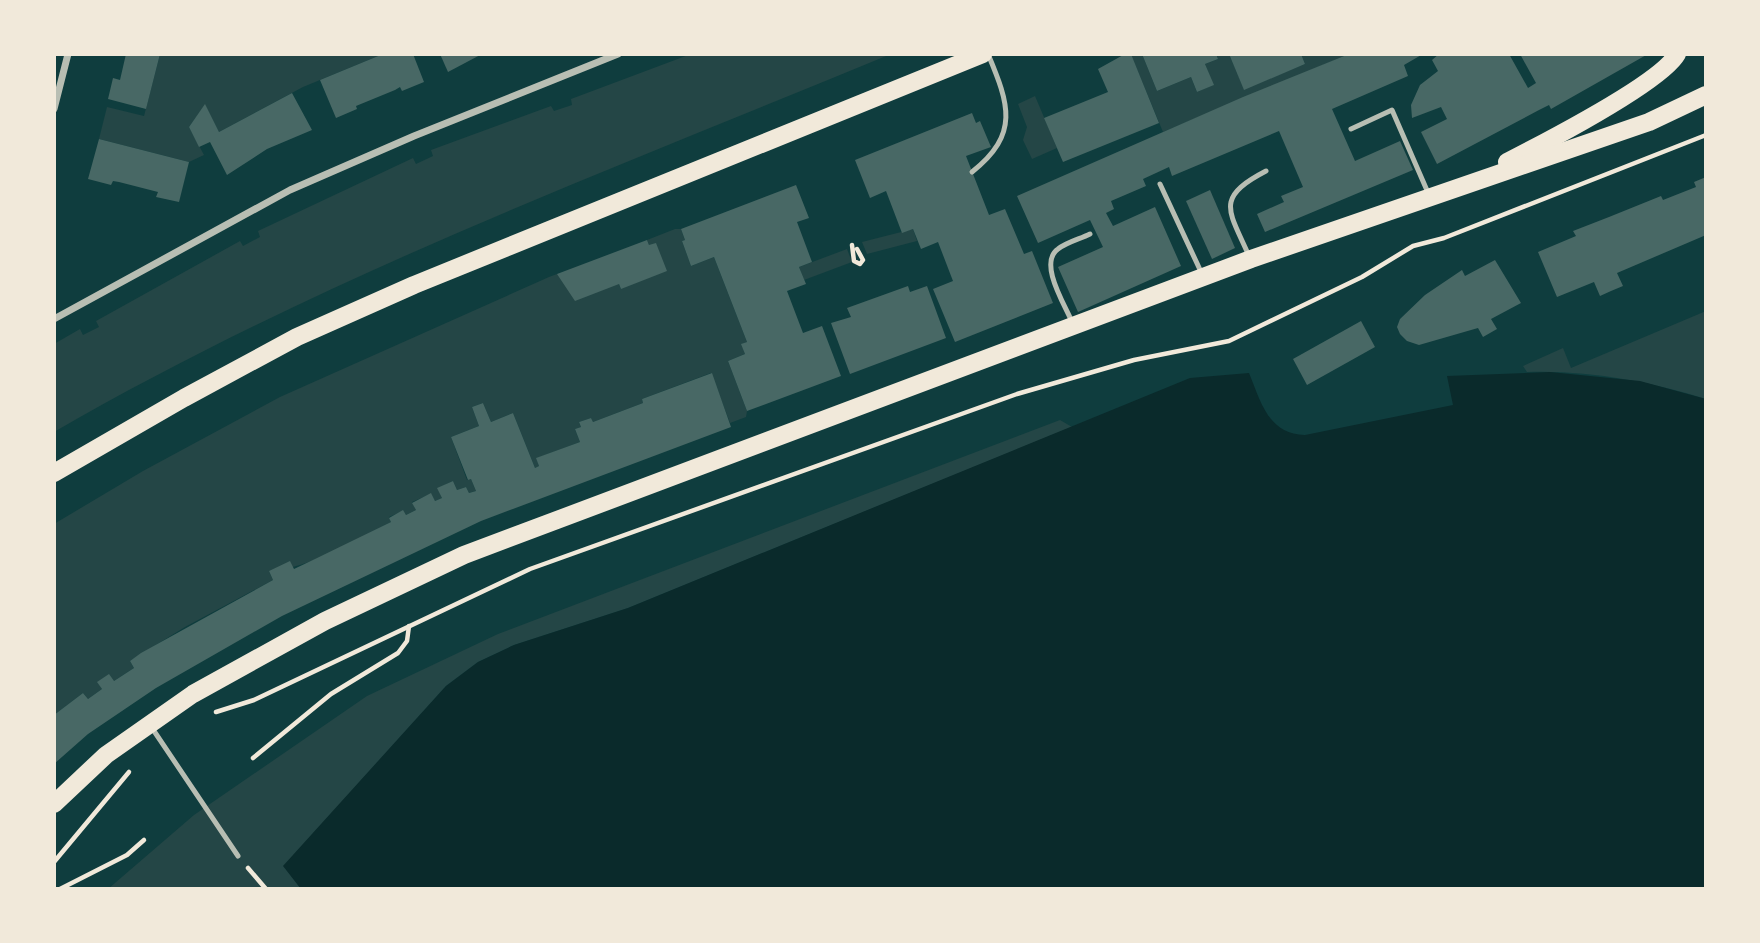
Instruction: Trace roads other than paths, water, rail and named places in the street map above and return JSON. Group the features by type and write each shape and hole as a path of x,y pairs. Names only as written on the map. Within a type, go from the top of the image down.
{"main road":[{"path":"54,473 286,343 391,295 985,54"},
{"path":"1473,180 1647,82 1673,62 1677,54"},
{"path":"54,804 106,755 149,723 258,657 464,555 1251,259 1430,198 1473,180 1648,122 1706,95"}],"street":[{"path":"54,109 68,54"},
{"path":"54,319 290,190 597,58 618,54"}],"lane":[{"path":"972,172 999,146 1008,107 985,54"},
{"path":"1351,129 1392,110 1430,198"},
{"path":"1251,259 1232,217 1231,198 1239,185 1266,171"},
{"path":"1160,184 1203,277"},
{"path":"1073,325 1051,270 1051,259 1058,249 1090,234"},
{"path":"149,723 238,856"}]}
